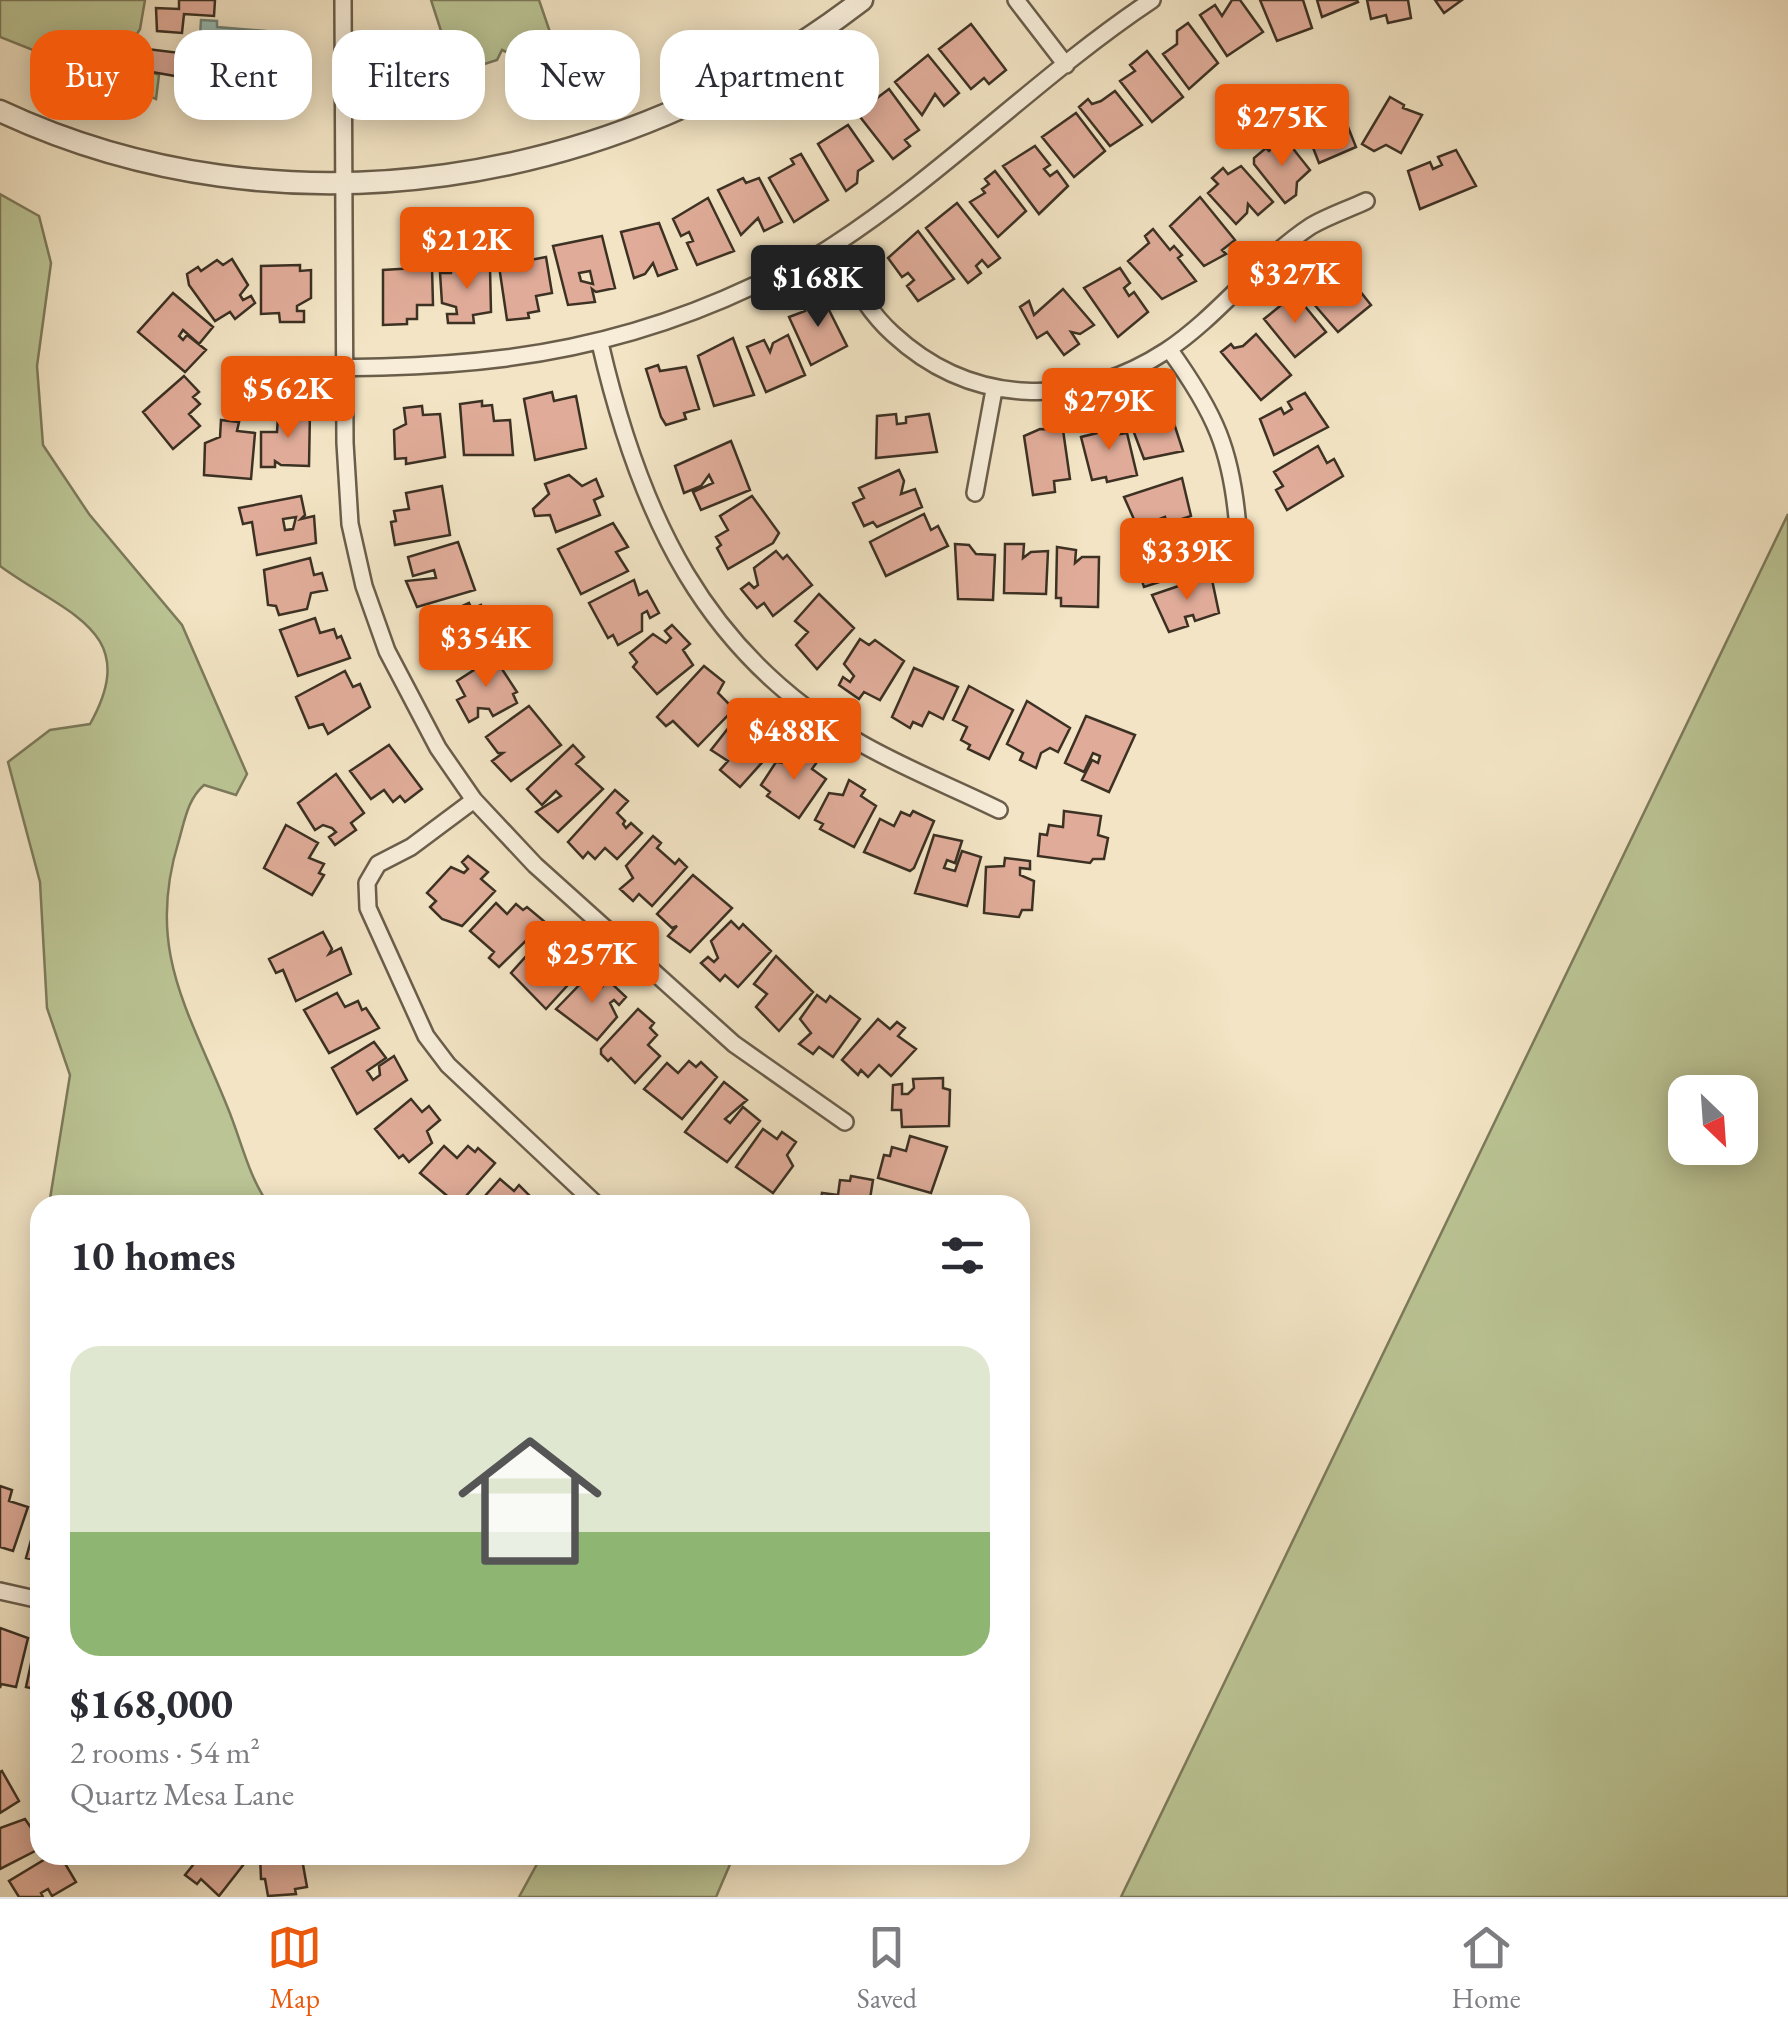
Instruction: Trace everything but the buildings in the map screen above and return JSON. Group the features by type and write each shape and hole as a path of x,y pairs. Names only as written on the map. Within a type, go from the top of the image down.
{"street":[{"path":"342,0 350,524 364,586 414,709 474,800 535,865 734,1044 845,1122"},
{"path":"0,111 152,162 278,182 432,178 573,150 660,120 740,82 862,0"},
{"path":"1016,0 1066,66"},
{"path":"250,367 346,369 478,364 600,343 720,302 832,247 1152,0"},
{"path":"832,247 866,304 891,333 954,376 994,390 1070,391 1136,368 1169,349 1311,226 1366,200"},
{"path":"600,343 616,414 651,512 697,592 739,646 799,699 862,744 999,810"},
{"path":"1169,349 1200,391 1226,445 1238,529"},
{"path":"975,493 994,390"},
{"path":"474,800 378,864 367,883 368,908 426,1036 448,1065 586,1195"},
{"path":"0,1591 30,1598"}],"green space":[{"path":"0,0 145,0 139,30 30,30 30,49 0,37"},
{"path":"431,0 539,0 549,30 505,30 505,51 502,50 497,60 485,64 485,30 441,30"},
{"path":"154,73 159,75 154,98"},
{"path":"0,194 39,216 51,263 37,366 43,445 89,514 182,625 247,774 236,795 204,785 194,797 185,817 170,879 167,914 169,946 186,1008 263,1195 51,1195 70,1075 47,1008 40,882 8,762 50,730 90,724 104,692 107,666 102,645 89,628 0,566"},
{"path":"1788,514 1788,1897 1121,1897"},
{"path":"537,1865 730,1865 716,1897 519,1897"}],"water":[{"path":"201,20 217,21 217,27 253,30 200,30"}]}
